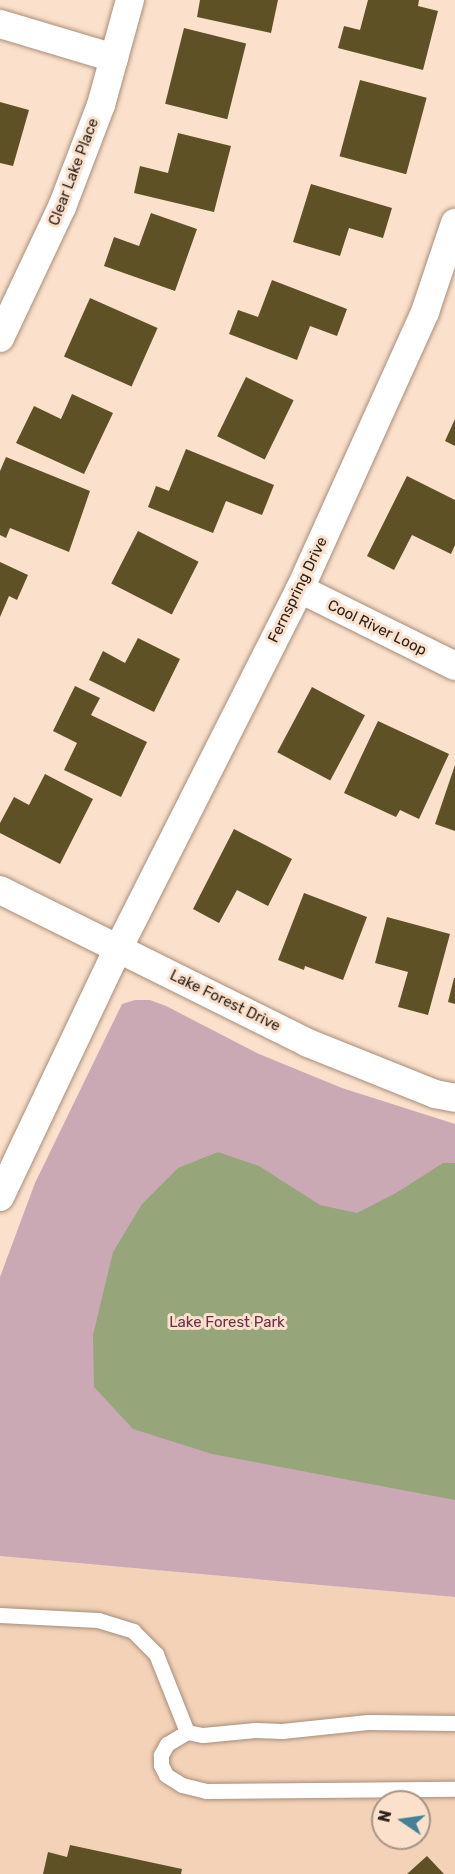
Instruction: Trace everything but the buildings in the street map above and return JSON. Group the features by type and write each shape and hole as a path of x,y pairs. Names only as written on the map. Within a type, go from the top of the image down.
{"street":[{"name":"Clear Lake Place","path":"0,338 62,207 101,105 130,0"},
{"path":"0,24 114,58"},
{"name":"Fernspring Drive","path":"0,1197 118,949 300,589 425,312 455,223"},
{"name":"Cool River Loop","path":"300,589 455,666"},
{"name":"Lake Forest Drive","path":"0,890 308,1043 435,1094 455,1098"}],"lane":[{"path":"0,1615 98,1620 133,1631 156,1654 187,1732"},
{"path":"455,1723 368,1722 282,1731 255,1730 203,1735 187,1732 167,1744 161,1755 161,1765 166,1775 182,1785 206,1791 455,1789"}],"shaded area":[{"path":"218,1152 259,1166 320,1205 357,1213 396,1193 443,1163 455,1163 455,1500 212,1454 133,1429 94,1387 93,1335 113,1252 142,1204 178,1168"},
{"path":"0,1556 455,1597 455,1874 0,1874"}],"green space":[{"name":"Lake Forest Park","path":"135,1000 150,1000 166,1006 259,1054 342,1088 455,1124 455,1597 0,1556 0,1277 35,1183 122,1004"}]}
